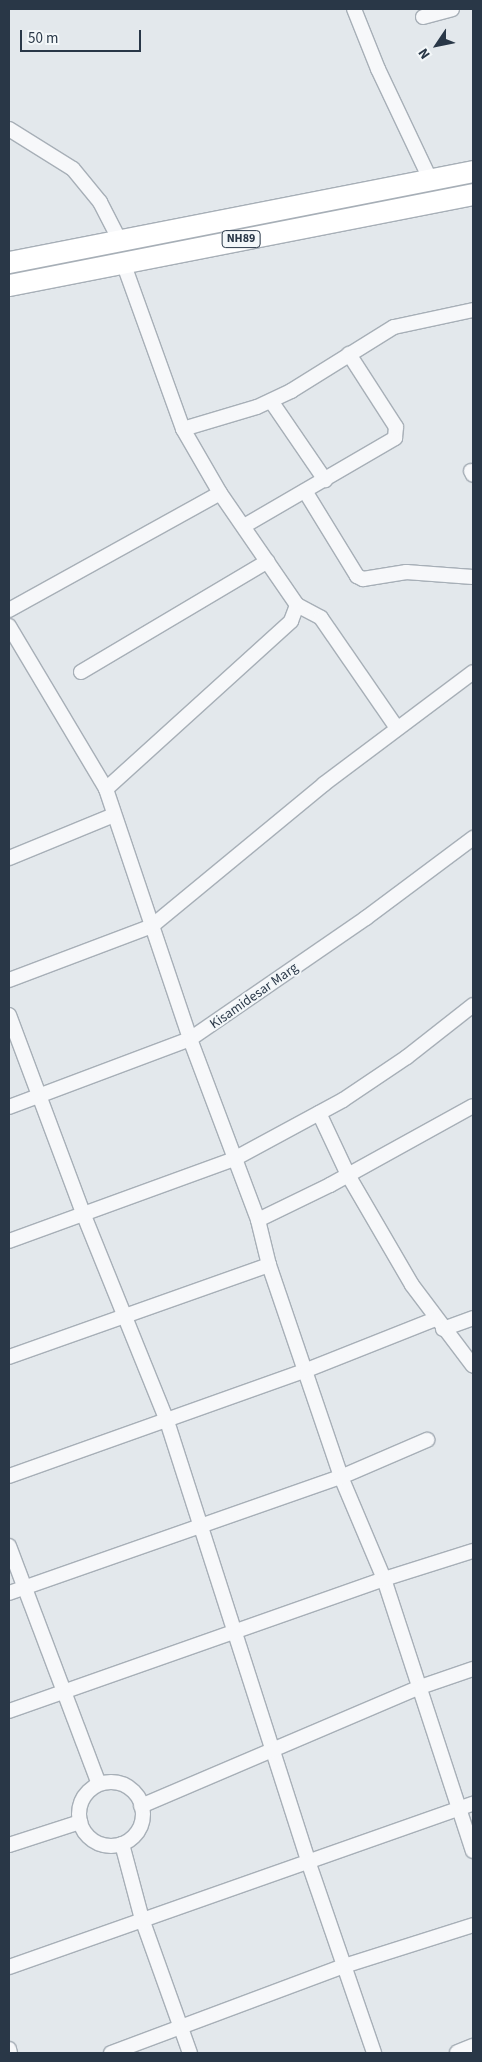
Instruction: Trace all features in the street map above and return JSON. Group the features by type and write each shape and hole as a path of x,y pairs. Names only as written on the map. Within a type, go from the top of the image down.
{"main road":[{"name":"NH89","path":"9,262 473,171"},
{"name":"NH89","path":"9,285 473,194"}],"street":[{"path":"354,9 378,70 430,179"},
{"path":"423,17 452,9"},
{"path":"9,129 73,169 100,202 119,239"},
{"path":"123,262 183,429 220,493 297,605 321,618 397,728"},
{"path":"183,429 271,401 394,327 473,310"},
{"path":"244,526 390,443 397,432 349,354"},
{"path":"271,401 325,480"},
{"path":"305,491 357,576 363,580 406,572 473,577"},
{"path":"9,610 220,493"},
{"path":"81,672 268,561"},
{"path":"106,789 291,622 297,605"},
{"path":"9,626 106,789 190,1039 258,1220 270,1265 307,1370 341,1477 384,1579 473,1850"},
{"path":"9,980 152,926 397,728 473,672"},
{"path":"9,858 114,815"},
{"name":"Kisamidesar Marg","path":"9,1108 190,1039 366,918 473,838"},
{"path":"9,1241 234,1160 319,1113 407,1057 473,1005"},
{"path":"9,1015 37,1096 166,1418 200,1527 236,1630 308,1861 374,2053"},
{"path":"258,1220 348,1175 473,1106"},
{"path":"319,1113 348,1175 439,1324 473,1366"},
{"path":"9,1357 270,1265"},
{"path":"9,1476 166,1418 439,1324 473,1318"},
{"path":"9,1593 341,1477 427,1440"},
{"path":"9,1546 99,1784"},
{"path":"9,1711 64,1690 384,1579 473,1552"},
{"path":"141,1806 420,1687 473,1669"},
{"path":"112,1782 125,1786 135,1794 141,1806 139,1829 122,1844 112,1846 96,1842 84,1832 80,1822 82,1799 99,1784 112,1782"},
{"path":"9,1967 473,1804"},
{"path":"9,1845 80,1822"},
{"path":"122,1844 142,1919 190,2053"},
{"path":"111,2053 344,1966 473,1925"},
{"path":"458,2053 473,2047"},
{"path":"9,2049 10,2053"}]}
